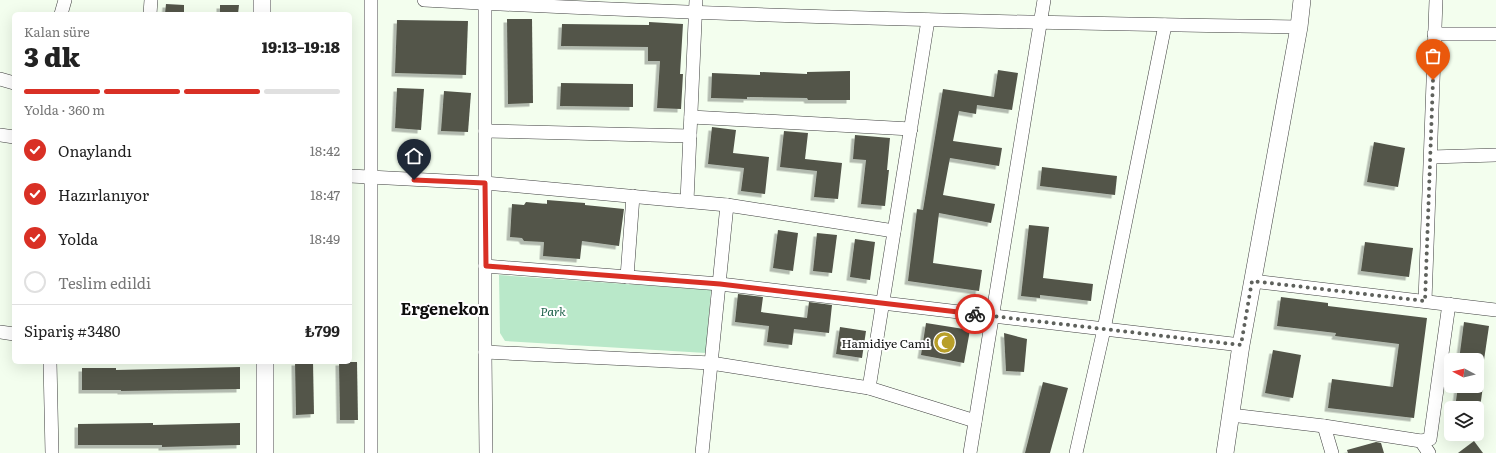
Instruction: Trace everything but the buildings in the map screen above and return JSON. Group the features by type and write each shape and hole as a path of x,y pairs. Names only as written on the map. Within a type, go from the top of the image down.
{"street":[{"path":"62,12 65,0"},
{"path":"150,12 151,0"},
{"path":"262,0 262,12"},
{"path":"371,0 371,453"},
{"path":"424,0 696,14 1041,23 1299,27"},
{"path":"687,201 696,0"},
{"path":"970,453 1044,0"},
{"path":"1225,453 1241,345 1299,27 1302,0"},
{"path":"1425,301 1436,0"},
{"path":"485,2 486,453"},
{"path":"869,388 928,20"},
{"path":"1076,453 1104,329 1165,25"},
{"path":"1434,34 1496,34"},
{"path":"0,79 12,82"},
{"path":"691,117 911,129"},
{"path":"485,131 690,136"},
{"path":"0,135 12,137"},
{"path":"1430,157 1496,155"},
{"path":"352,176 485,183 727,205 894,231"},
{"path":"627,277 633,196"},
{"path":"702,453 727,205"},
{"path":"486,266 720,284 1241,345"},
{"path":"1252,281 1496,310"},
{"path":"1231,415 1324,426 1421,441 1430,440 1449,304"},
{"path":"0,332 12,334"},
{"path":"485,352 712,363 869,388 975,422"},
{"path":"50,364 52,453"},
{"path":"265,364 265,453"},
{"path":"1324,426 1332,453"},
{"path":"1421,441 1429,453"}],"green space":[{"name":"Park","path":"499,275 711,290 706,353 505,341 500,333"}],"way so far":[{"path":"975,314 1241,345 1252,281 1425,301 1433,80"}],"place":[{"name":"Hamidiye Cami","path":"945,343"}],"district":[{"name":"Ergenekon","path":"445,308"}],"route":[{"path":"414,180 485,183 486,266 720,284 975,314"}]}
